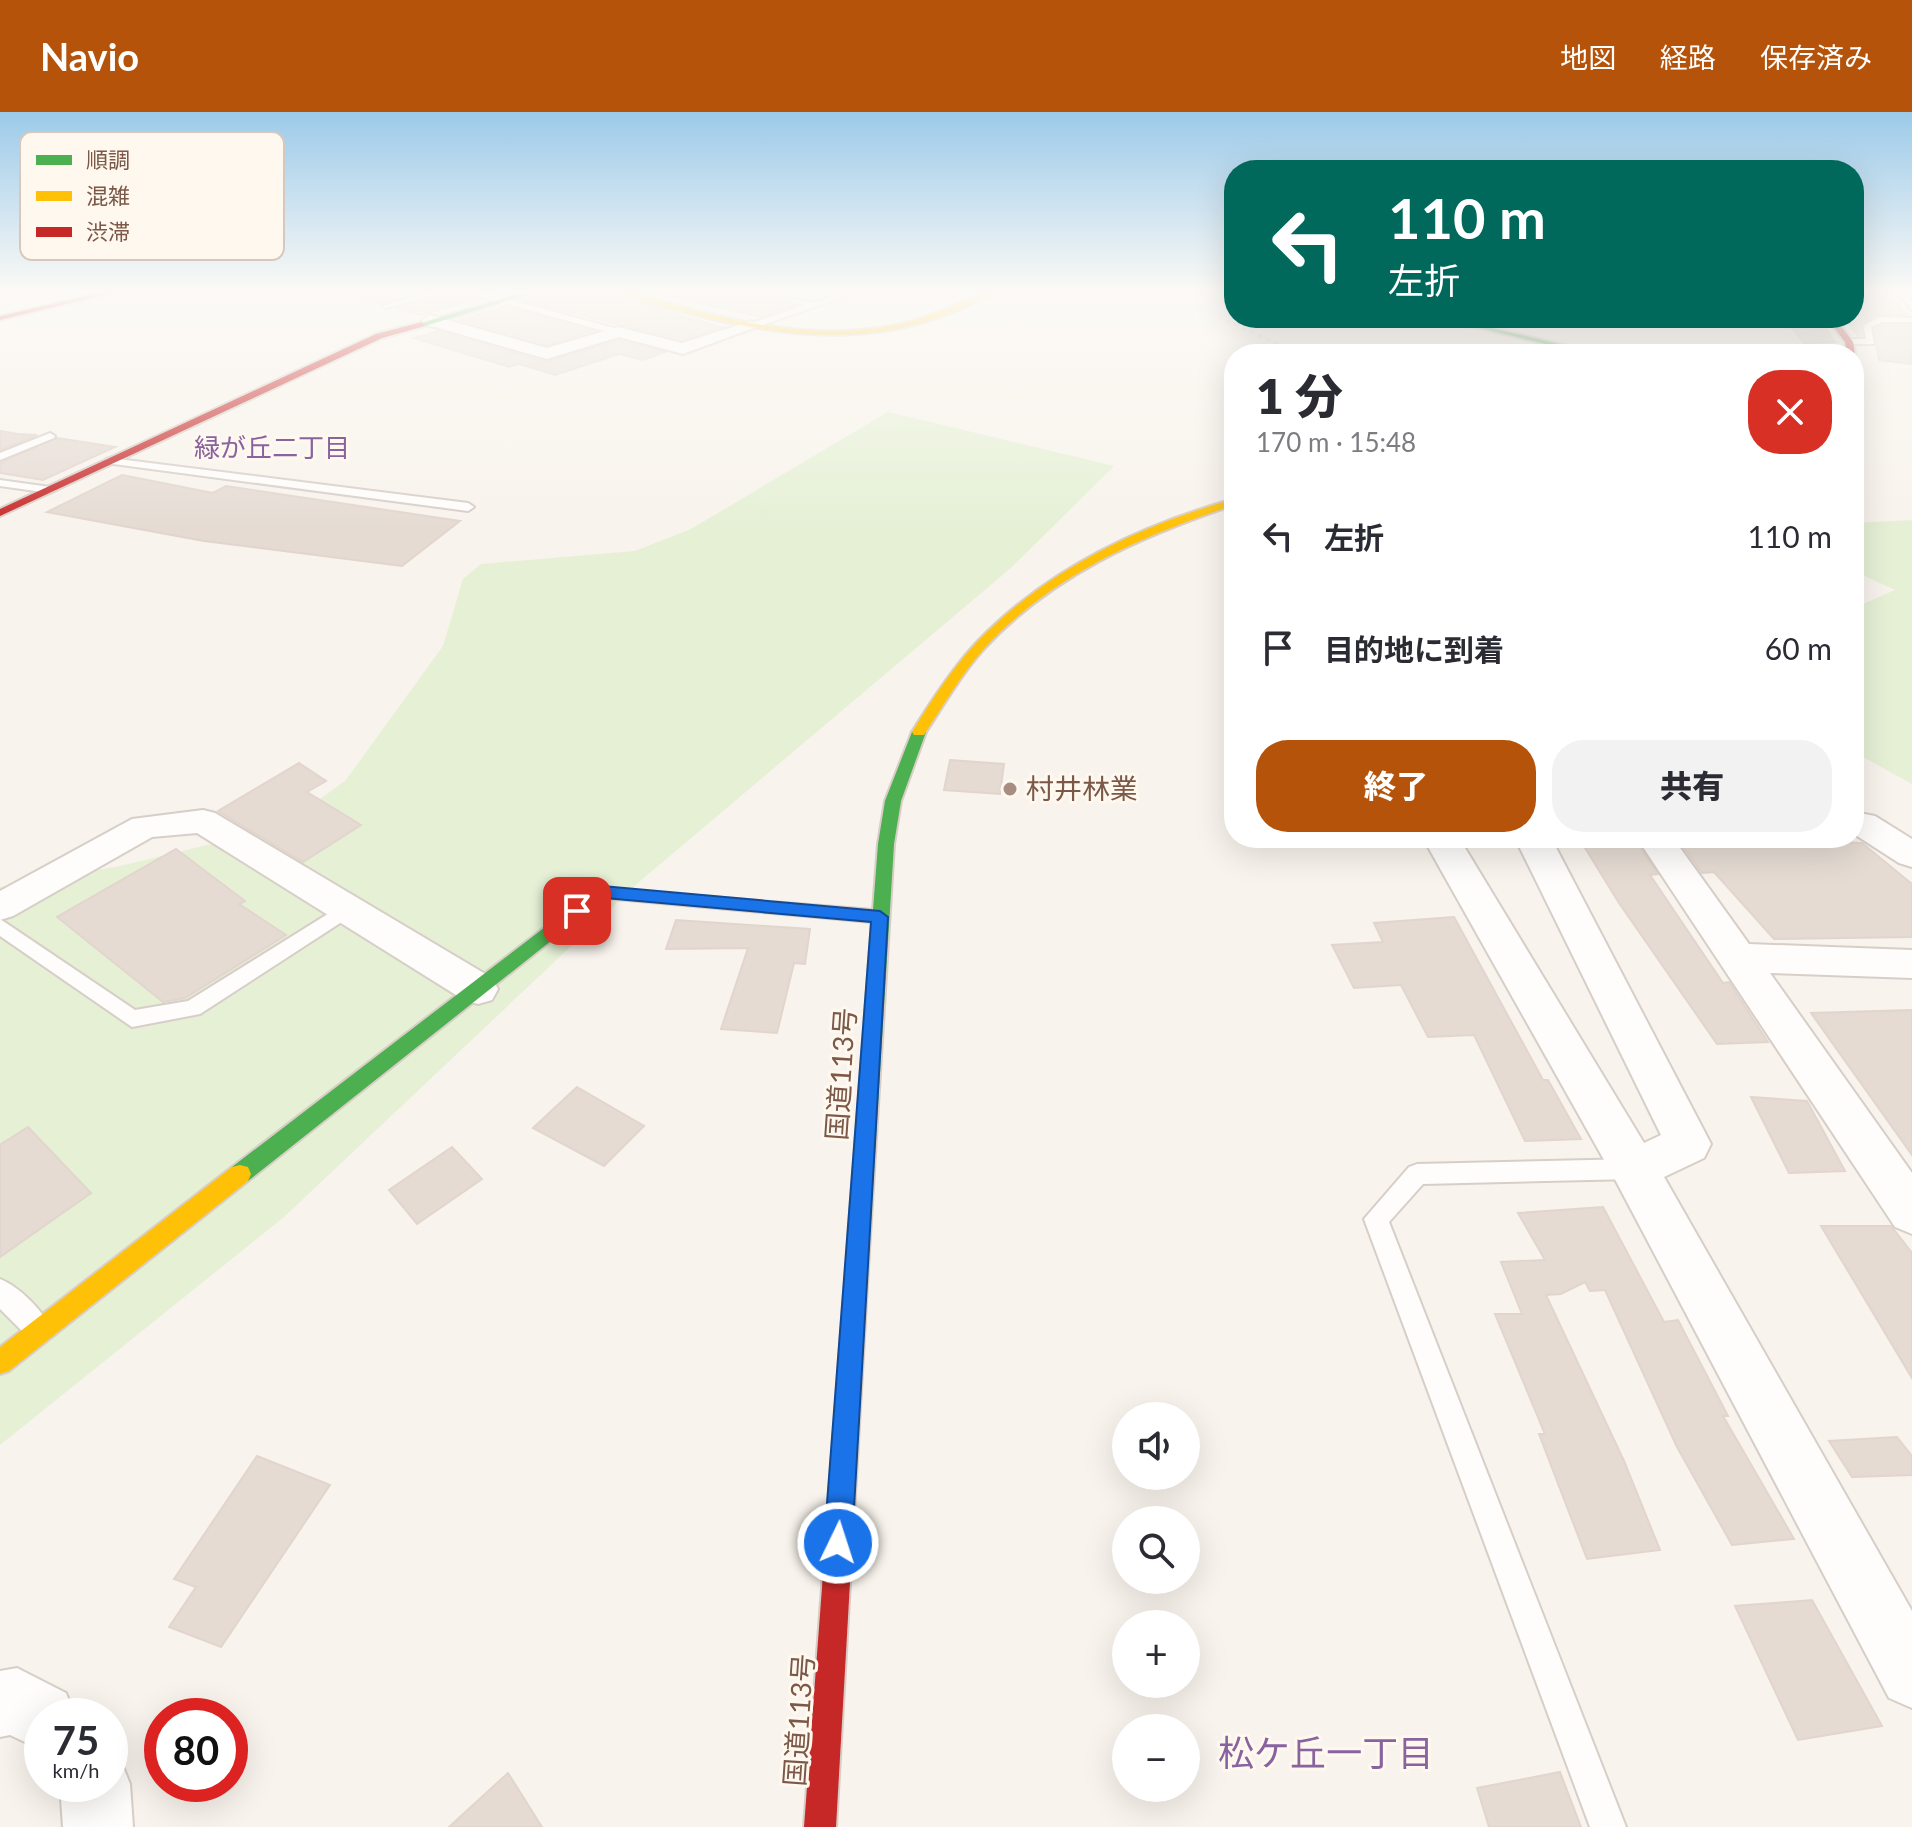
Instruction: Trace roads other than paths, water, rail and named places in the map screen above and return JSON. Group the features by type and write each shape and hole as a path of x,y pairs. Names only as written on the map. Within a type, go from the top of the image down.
{"main road":[{"path":"0,513 303,370"},
{"name":"国道113号","path":"820,1827 880,917 893,802 925,718 964,659 1016,607 1076,566 1149,530 1224,505"},
{"path":"0,1362 602,892 880,917"}],"street":[{"path":"0,907 144,827 203,821 478,989"},
{"path":"1864,826 1912,855"},
{"path":"1447,848 1634,1169 1912,1675"},
{"path":"1538,848 1688,1144 1634,1169"},
{"path":"1662,848 1738,958 1896,1166 1912,1212"},
{"path":"1738,958 1912,964"},
{"path":"0,1704 17,1701 24,1705"},
{"path":"96,1802 98,1827"}],"lane":[{"path":"0,457 50,436"},
{"path":"110,461 468,507"},
{"path":"0,483 50,490"},
{"path":"0,926 132,1019 193,1008 347,909"},
{"path":"1608,1827 1376,1219 1417,1174 1634,1169"},
{"path":"0,1291 40,1331"}],"place":[{"name":"村井林業","path":"1010,789"}],"district":[{"name":"緑が丘二丁目","path":"272,448"},
{"name":"松ケ丘一丁目","path":"1326,1753"}]}
